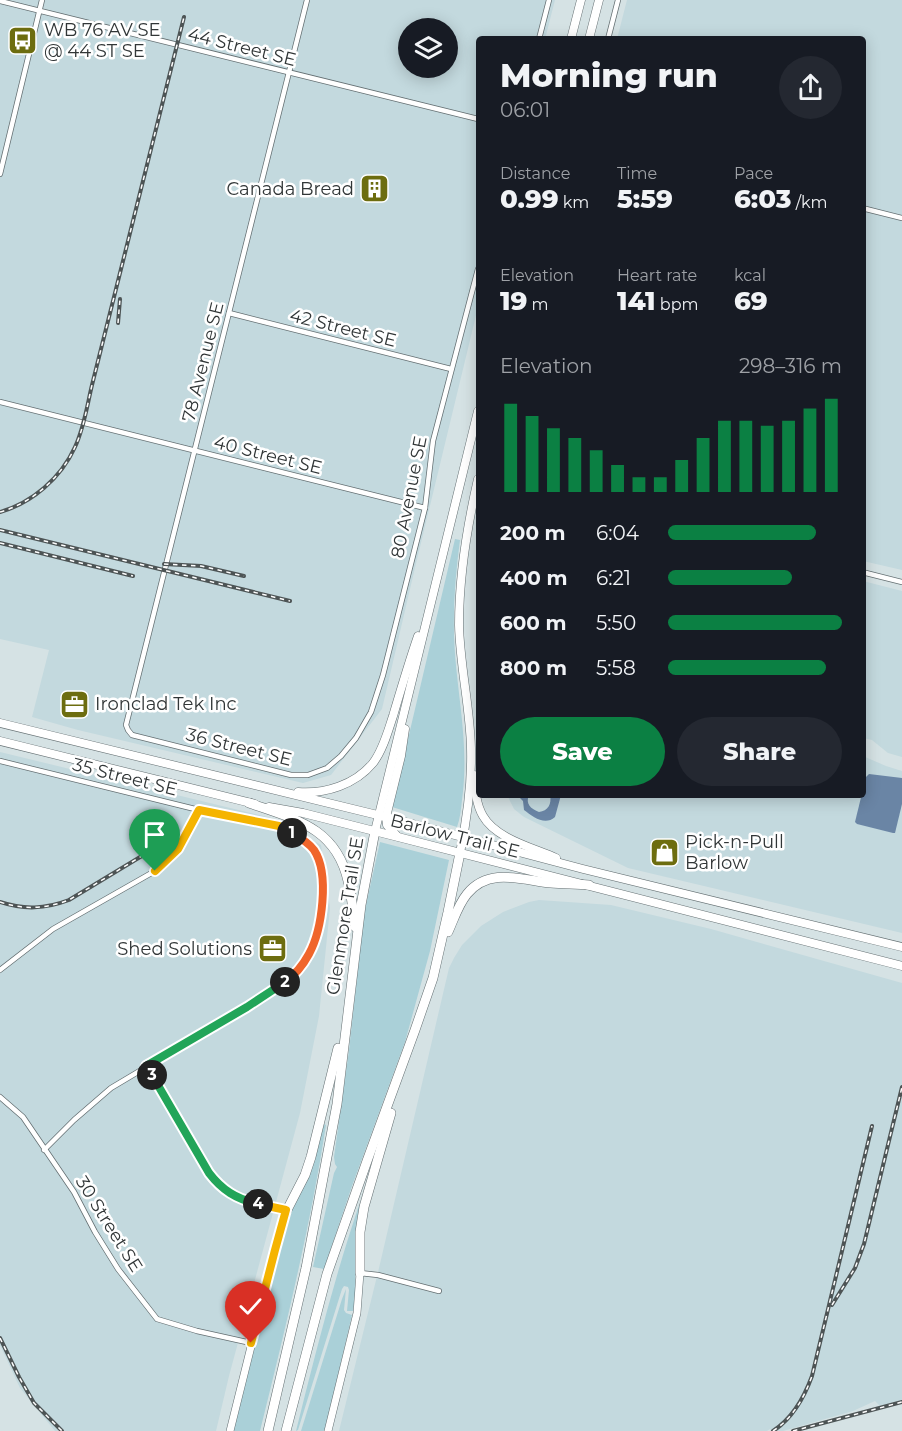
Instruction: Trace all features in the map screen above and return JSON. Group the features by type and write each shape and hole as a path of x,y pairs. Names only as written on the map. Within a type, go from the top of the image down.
{"highway":[{"path":"249,803 300,821 328,840 341,859 348,880 357,938"},
{"name":"Glenmore Trail SE","path":"268,1431 306,1268 336,1104 361,905 375,831"},
{"path":"360,1273 360,1232 366,1196 438,957 460,853"},
{"path":"438,957 465,896 481,883 501,876 550,883 589,885"},
{"path":"286,1210 304,1175 313,1150 349,1001"},
{"path":"286,1431 327,1274 416,1030"}],"main road":[{"path":"572,36 581,0"},
{"path":"590,36 599,0"},
{"path":"272,789 316,793 338,788 361,775 374,762 386,737 418,638 429,612 476,419"},
{"path":"476,489 464,546 459,625 476,794"},
{"name":"Glenmore Trail SE","path":"375,831 401,756 411,686 429,612"},
{"name":"Barlow Trail SE","path":"0,722 902,947"},
{"name":"Barlow Trail SE","path":"0,741 249,803 303,813 902,966"},
{"path":"460,853 471,774 471,747"},
{"path":"477,798 482,815 496,831 505,837 583,868"},
{"path":"382,816 398,837"}],"street":[{"path":"0,174 42,0"},
{"name":"78 Avenue SE","path":"128,730 126,725 307,0"},
{"path":"540,36 549,0"},
{"path":"609,36 618,0"},
{"name":"44 Street SE","path":"0,1 476,119"},
{"path":"866,209 902,218"},
{"name":"80 Avenue SE","path":"341,756 356,738 371,712 383,675 424,508 433,441 476,276"},
{"name":"42 Street SE","path":"229,313 451,369"},
{"name":"40 Street SE","path":"0,402 424,508"},
{"path":"866,573 902,582"},
{"name":"36 Street SE","path":"128,730 132,735 291,775 308,775 327,768 341,756"},
{"name":"35 Street SE","path":"0,761 199,810 279,826 301,838 314,850 320,866 324,892 316,934 310,952 298,971 286,982 247,1007 146,1066"},
{"path":"0,970 53,929 155,871 178,849 199,810"},
{"path":"44,1150 111,1088 146,1066 217,1183 234,1196 246,1201 286,1210 230,1431"},
{"name":"30 Street SE","path":"0,1096 23,1117 74,1192 118,1269 158,1319 197,1331 251,1343"},
{"path":"328,1431 357,1313 360,1273 439,1291"}],"shaded area":[{"path":"0,0 555,0 546,36 476,36 476,315 382,709 331,775 303,783 32,717 49,650 0,639"},
{"path":"627,0 902,0 902,570 866,562 866,36 618,36"},
{"path":"455,539 460,540 454,639 463,727 464,762 462,803 457,827 392,807"},
{"path":"866,582 902,591 902,757 888,753 872,740 866,739"},
{"path":"0,752 280,820 321,845 330,908 319,1016 300,1113 216,1431 55,1431 20,1388 0,1345"},
{"path":"866,757 902,771 902,933 628,868 524,817 514,809 508,798 866,798"},
{"path":"869,774 902,778 902,804 895,833 855,822 861,798 866,798 866,777"},
{"path":"520,798 528,798 530,806 539,812 549,807 550,798 560,798 555,817 547,821 535,818 524,810 523,801"},
{"path":"380,842 449,860 430,951 405,1042 324,1269 313,1267 337,1167 334,1157 364,914"},
{"path":"539,900 611,905 711,929 902,983 902,1400 880,1406 875,1401 853,1411 783,1431 770,1429 767,1431 339,1431 449,968 462,945 481,926 503,912"},
{"path":"324,1124 326,1125 320,1164 305,1240 260,1431 232,1431 279,1243 315,1155"},
{"path":"359,1205 361,1205 355,1247 353,1311 347,1311 349,1290 344,1286 296,1431 333,1289"},
{"path":"346,1289 344,1310 352,1315 325,1431 301,1431 342,1299"}],"railway":[{"path":"0,512 34,496 54,479 78,440 184,17"},
{"path":"118,323 120,299"},
{"path":"0,530 290,601"},
{"path":"0,543 133,576"},
{"path":"164,564 201,566 244,576"},
{"path":"0,902 34,907 69,900 160,845"},
{"path":"832,1305 855,1268 864,1244 902,1087"},
{"path":"773,1431 797,1407 812,1376 872,1126"},
{"path":"0,1338 34,1403 62,1431"},
{"path":"793,1431 902,1402"}],"place":[{"name":"WB 76 AV SE @ 44 ST SE","path":"23,40"},
{"name":"Canada Bread","path":"375,189"},
{"name":"Ironclad Tek Inc","path":"74,704"},
{"name":"Pick-n-Pull Barlow","path":"664,852"},
{"name":"Shed Solutions","path":"273,949"}],"route":[{"path":"155,871 178,849 199,810 279,826 301,838 314,850 320,866 324,892 316,934 310,952 298,971 286,982 247,1007 146,1066 217,1183 224,1190 246,1201 286,1210 251,1343"}]}
